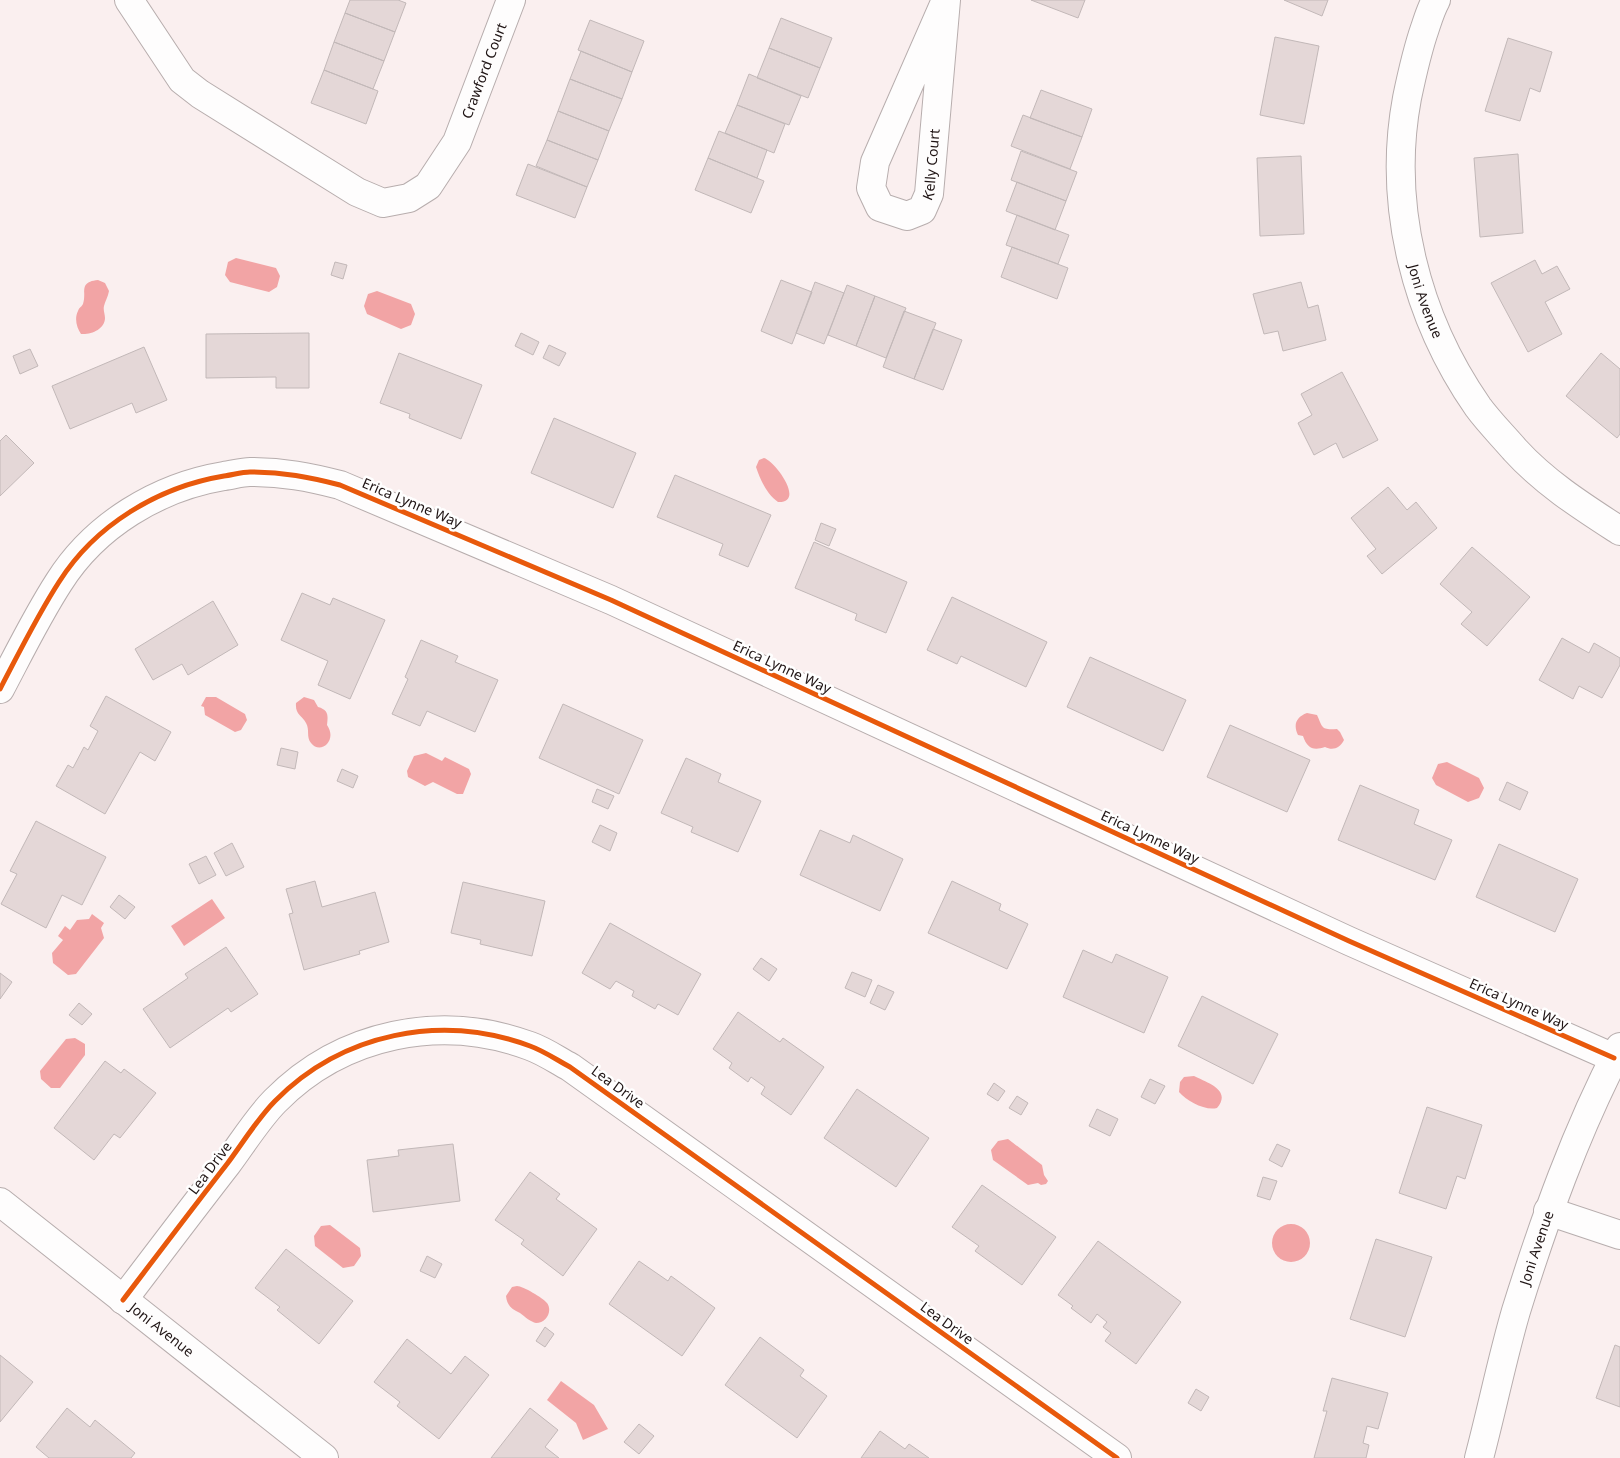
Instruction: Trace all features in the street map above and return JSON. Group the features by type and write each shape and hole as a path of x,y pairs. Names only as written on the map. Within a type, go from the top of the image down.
{"street":[{"name":"Crawford Court","path":"129,0 182,80 200,94 357,192 384,202 397,201 418,193 428,186 457,142 511,0"},
{"name":"Kelly Court","path":"946,0 929,194 922,210 907,216 880,207 871,188 876,162 946,0"},
{"name":"Joni Avenue","path":"1436,0 1414,60 1402,123 1401,187 1408,244 1423,300 1445,352 1479,408 1516,451 1553,485 1620,531"},
{"name":"Erica Lynne Way","path":"0,689 59,581 86,548 121,517 162,494 202,480 248,472 295,474 322,480 340,485 611,600 1349,941 1617,1053"},
{"name":"Lea Drive","path":"123,1300 274,1102 308,1072 351,1048 394,1035 439,1029 488,1034 531,1046 570,1067 1117,1458"},
{"name":"Joni Avenue","path":"1479,1458 1516,1313 1548,1211 1588,1115 1617,1053"},
{"name":"Joni Avenue","path":"0,1202 324,1458"},
{"path":"1548,1211 1620,1235"}],"shaded area":[{"path":"236,258 276,268 280,276 277,287 269,292 230,282 225,275 228,262"},
{"path":"98,280 105,283 109,291 104,308 104,322 97,330 81,334 77,326 76,317 83,304 84,288 88,283"},
{"path":"377,291 411,304 415,314 411,325 401,329 367,314 364,306 368,294"},
{"path":"764,458 775,466 786,482 789,496 786,501 778,502 774,499 762,482 756,467 759,460"},
{"path":"206,697 216,697 245,714 247,720 241,730 235,732 205,715 204,707 201,706"},
{"path":"304,697 314,700 318,707 327,714 330,736 329,741 323,747 319,748 311,743 307,726 297,710 296,703"},
{"path":"1307,713 1317,715 1323,727 1337,729 1344,740 1340,745 1331,749 1325,747 1311,748 1303,736 1298,735 1296,728 1298,719"},
{"path":"426,753 442,761 445,757 469,769 471,774 463,794 457,794 433,782 425,786 408,777 407,771 414,756"},
{"path":"1447,762 1479,778 1484,788 1479,798 1468,802 1436,785 1432,778 1438,764"},
{"path":"212,899 225,918 184,946 171,926"},
{"path":"92,914 104,923 101,928 104,938 76,974 68,975 53,963 52,953 63,940 58,936 65,926 70,930 77,920 89,919"},
{"path":"75,1038 85,1044 85,1055 60,1088 51,1088 41,1079 40,1071 66,1039"},
{"path":"1194,1076 1211,1084 1220,1092 1222,1096 1221,1102 1217,1108 1212,1109 1196,1104 1179,1092 1180,1082 1184,1077"},
{"path":"1008,1139 1042,1165 1044,1175 1048,1181 1046,1184 1028,1185 993,1160 991,1150 998,1141"},
{"path":"1291,1224 1305,1229 1310,1243 1305,1257 1291,1262 1277,1257 1272,1243 1277,1229"},
{"path":"330,1225 360,1248 361,1256 354,1266 343,1268 315,1246 314,1236 321,1226"},
{"path":"517,1286 533,1293 547,1303 549,1313 543,1321 532,1322 509,1305 506,1296 512,1287"},
{"path":"561,1381 594,1405 608,1429 583,1440 576,1423 547,1400"}],"building":[{"path":"350,0 398,0 406,3 395,32 345,13"},
{"path":"1031,0 1085,0 1078,18"},
{"path":"1284,0 1328,0 1322,16"},
{"path":"345,13 395,32 384,61 334,42"},
{"path":"781,18 832,38 820,68 769,48"},
{"path":"590,20 644,41 632,72 578,50"},
{"path":"1275,37 1319,46 1304,124 1260,115"},
{"path":"1508,38 1552,52 1540,92 1530,88 1520,121 1485,111"},
{"path":"334,42 384,61 373,89 324,70"},
{"path":"769,48 820,68 808,98 757,78"},
{"path":"581,51 632,72 622,99 570,79"},
{"path":"324,70 378,91 366,124 311,103"},
{"path":"749,74 801,96 789,125 737,105"},
{"path":"570,79 622,99 609,131 558,111"},
{"path":"1041,90 1092,109 1082,137 1030,118"},
{"path":"737,105 785,124 774,153 725,133"},
{"path":"558,111 609,131 598,160 547,140"},
{"path":"1023,115 1082,137 1070,169 1011,146"},
{"path":"719,131 767,150 757,178 708,158"},
{"path":"547,140 598,160 587,187 536,166"},
{"path":"1021,151 1077,172 1066,201 1011,180"},
{"path":"1518,154 1523,233 1480,237 1474,158"},
{"path":"1301,156 1304,234 1260,236 1257,158"},
{"path":"708,158 764,181 751,213 695,190"},
{"path":"528,164 587,187 575,218 516,195"},
{"path":"1017,182 1066,201 1055,230 1006,211"},
{"path":"1017,215 1069,235 1058,264 1006,245"},
{"path":"1012,247 1068,268 1057,299 1001,277"},
{"path":"1535,260 1542,274 1557,266 1570,289 1545,302 1562,334 1528,352 1491,283"},
{"path":"335,262 347,265 343,279 331,275"},
{"path":"781,280 812,292 792,344 761,331"},
{"path":"815,282 844,293 824,344 796,333"},
{"path":"1301,282 1308,308 1318,305 1326,340 1283,351 1278,331 1264,334 1253,294"},
{"path":"847,285 875,296 856,346 828,335"},
{"path":"875,296 906,308 886,358 856,346"},
{"path":"904,311 936,323 914,379 883,367"},
{"path":"933,329 962,340 943,390 914,379"},
{"path":"309,333 309,388 276,388 276,377 206,378 206,334"},
{"path":"521,333 539,342 533,355 515,346"},
{"path":"549,345 566,353 559,366 543,358"},
{"path":"144,347 167,400 136,413 132,403 70,429 52,386"},
{"path":"30,349 38,366 20,374 13,356"},
{"path":"399,353 482,385 461,439 409,418 410,414 380,403"},
{"path":"1601,353 1620,369 1620,434 1617,438 1566,396"},
{"path":"1342,372 1378,440 1343,458 1336,443 1314,455 1298,423 1312,415 1301,394"},
{"path":"554,418 636,453 613,508 531,473"},
{"path":"6,435 34,463 0,496 0,441"},
{"path":"675,475 771,515 748,567 719,555 723,544 657,517"},
{"path":"1388,487 1407,510 1416,502 1437,528 1382,574 1367,556 1376,549 1351,518"},
{"path":"821,523 836,529 829,546 815,540"},
{"path":"814,542 907,582 886,633 855,620 857,614 795,588"},
{"path":"1472,547 1530,597 1487,646 1461,624 1472,612 1440,584"},
{"path":"302,593 330,605 333,598 385,620 350,699 318,685 328,661 281,640"},
{"path":"952,597 1047,642 1026,687 961,656 957,664 927,650"},
{"path":"213,601 238,645 188,675 182,664 153,680 135,649"},
{"path":"1562,638 1589,653 1594,643 1620,658 1620,665 1602,698 1579,686 1573,699 1539,680"},
{"path":"421,640 458,656 455,662 498,680 475,732 427,711 420,726 392,714 408,679 405,677"},
{"path":"1090,657 1186,700 1163,751 1067,707"},
{"path":"106,696 171,732 155,761 140,752 105,814 56,786 68,765 73,768 84,747 88,750 98,731 90,726"},
{"path":"563,704 643,740 619,794 539,758"},
{"path":"1230,725 1310,760 1287,812 1207,777"},
{"path":"281,748 298,752 295,769 277,765"},
{"path":"686,758 721,774 718,782 761,801 738,852 691,832 693,827 661,813"},
{"path":"342,769 358,776 353,788 337,781"},
{"path":"1507,782 1528,792 1520,810 1499,800"},
{"path":"1360,785 1419,810 1414,824 1452,840 1435,880 1338,840"},
{"path":"597,789 614,796 608,809 592,802"},
{"path":"36,821 106,857 82,905 62,895 46,928 1,904 17,874 10,871"},
{"path":"600,825 617,833 610,851 592,842"},
{"path":"820,830 850,843 853,835 903,859 880,911 800,875"},
{"path":"232,843 244,867 226,876 214,853"},
{"path":"1499,844 1578,879 1555,932 1476,897"},
{"path":"206,856 216,875 199,884 189,864"},
{"path":"315,881 322,907 375,892 389,942 359,951 360,954 304,970 289,914 293,913 286,889"},
{"path":"952,881 1001,904 999,910 1028,924 1007,969 928,933"},
{"path":"463,882 545,901 532,956 480,944 481,940 451,933"},
{"path":"119,895 135,907 125,919 110,907"},
{"path":"610,923 701,974 678,1015 658,1004 655,1009 632,996 634,991 616,981 610,989 582,973"},
{"path":"226,947 258,994 231,1012 228,1008 170,1048 143,1009 188,978 185,974"},
{"path":"1083,950 1112,963 1116,954 1168,977 1144,1033 1063,997"},
{"path":"761,958 777,969 769,981 753,969"},
{"path":"852,972 872,980 865,997 845,988"},
{"path":"0,973 12,982 0,999"},
{"path":"878,985 894,992 885,1010 870,1003"},
{"path":"1202,996 1278,1034 1253,1084 1178,1046"},
{"path":"79,1003 92,1014 82,1025 69,1015"},
{"path":"738,1012 780,1042 783,1038 824,1067 791,1115 761,1094 765,1087 751,1077 748,1082 729,1068 732,1063 713,1049"},
{"path":"105,1061 121,1073 124,1069 156,1093 120,1138 114,1134 94,1160 54,1128"},
{"path":"1150,1079 1165,1086 1155,1104 1141,1097"},
{"path":"994,1083 1005,1091 998,1101 987,1094"},
{"path":"857,1089 929,1138 896,1187 824,1138"},
{"path":"1017,1096 1028,1103 1021,1115 1009,1108"},
{"path":"1427,1107 1482,1125 1465,1179 1457,1176 1446,1209 1399,1193"},
{"path":"1097,1109 1118,1119 1110,1136 1089,1126"},
{"path":"453,1144 460,1201 373,1212 367,1160 399,1156 398,1150"},
{"path":"1277,1144 1290,1150 1282,1167 1269,1160"},
{"path":"530,1172 560,1194 556,1199 597,1229 563,1276 521,1244 524,1240 495,1220"},
{"path":"1263,1177 1277,1181 1270,1200 1257,1196"},
{"path":"982,1185 1056,1237 1022,1285 975,1251 979,1246 952,1227"},
{"path":"1376,1239 1432,1257 1405,1337 1350,1319"},
{"path":"1098,1241 1181,1302 1136,1364 1105,1341 1111,1333 1103,1327 1107,1322 1097,1314 1091,1323 1071,1308 1073,1306 1058,1295"},
{"path":"286,1249 353,1301 319,1344 277,1310 280,1307 255,1288"},
{"path":"427,1256 442,1264 435,1278 420,1271"},
{"path":"639,1261 668,1281 671,1276 715,1308 682,1356 609,1304"},
{"path":"545,1327 554,1334 545,1347 536,1341"},
{"path":"760,1337 804,1370 800,1376 827,1396 797,1438 725,1385"},
{"path":"407,1339 451,1374 465,1356 489,1375 439,1439 397,1406 400,1402 374,1382"},
{"path":"1615,1345 1620,1347 1620,1407 1596,1398"},
{"path":"0,1355 33,1382 0,1422"},
{"path":"1332,1378 1388,1393 1378,1429 1367,1426 1363,1443 1369,1445 1366,1458 1314,1458 1327,1411 1323,1411"},
{"path":"1196,1389 1209,1397 1201,1411 1188,1403"},
{"path":"67,1408 90,1427 95,1420 135,1453 131,1458 49,1458 36,1447"},
{"path":"530,1408 558,1430 545,1447 559,1458 491,1458"},
{"path":"639,1424 654,1436 639,1454 624,1442"},
{"path":"880,1431 905,1449 909,1444 929,1458 861,1458"}],"cycle path":[{"path":"0,689 28,635 59,582 91,543 130,512 152,499 175,489 199,481 240,473 274,473 340,485 611,600 1349,941 1614,1058"},
{"path":"123,1300 262,1115 302,1078 331,1059 362,1045 394,1036 428,1031 462,1031 496,1036 535,1048 570,1067 1117,1458"}]}
